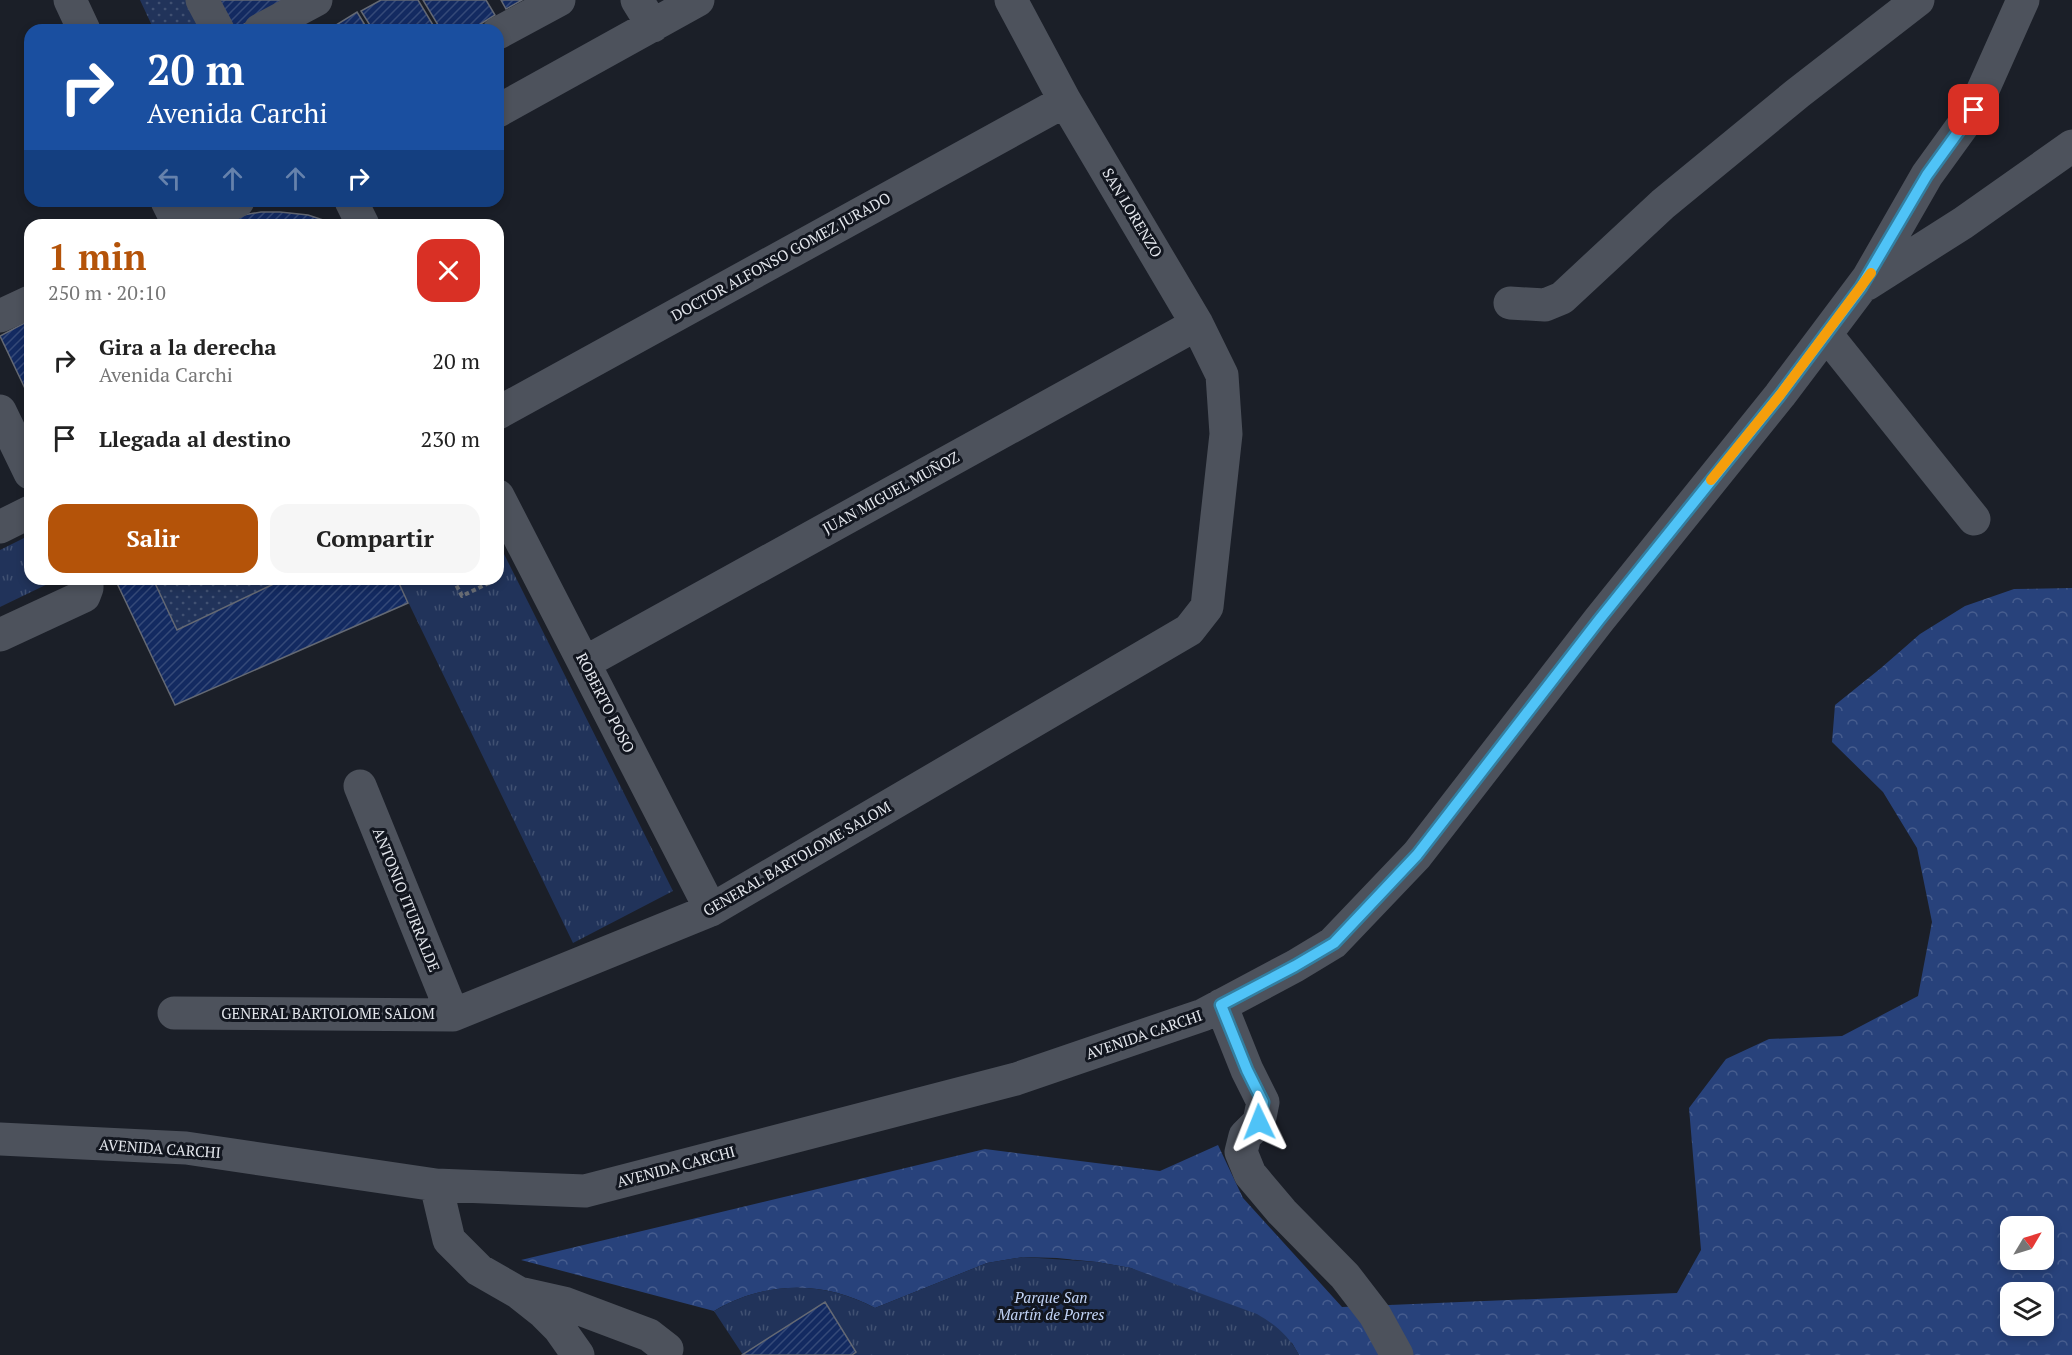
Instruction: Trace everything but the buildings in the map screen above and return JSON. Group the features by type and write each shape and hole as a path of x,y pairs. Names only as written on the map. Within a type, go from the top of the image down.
{"street":[{"path":"70,0 81,24"},
{"path":"202,0 215,24"},
{"path":"271,24 316,0"},
{"path":"504,30 559,0"},
{"path":"504,107 645,13 698,0"},
{"name":"SAN LORENZO","path":"1011,0 1065,101 1197,324 1222,375 1226,434"},
{"path":"1510,303 1545,306 1562,298 1663,204 1798,93 1918,0"},
{"name":"AVENIDA CARCHI","path":"0,1139 186,1148 436,1185 585,1191 1016,1079 1203,1015 1295,966 1334,943 1417,855 1599,620 1780,395 1826,334 1861,287 1927,175 1974,110 2015,3"},
{"name":"DOCTOR ALFONSO GOMEZ JURADO","path":"504,410 1065,101"},
{"path":"1861,287 1963,223 2072,146"},
{"path":"201,219 226,207"},
{"path":"0,316 24,305"},
{"name":"JUAN MIGUEL MUÑOZ","path":"584,663 1197,324"},
{"path":"1826,334 1974,519"},
{"path":"0,411 24,461"},
{"name":"GENERAL BARTOLOME SALOM","path":"174,1013 453,1015 711,910 1189,630 1207,607 1226,434"},
{"name":"ROBERTO POSO","path":"504,508 711,910"},
{"path":"0,526 24,515"},
{"path":"0,635 84,596 87,585"},
{"name":"ANTONIO ITURRALDE","path":"360,786 453,1015"},
{"path":"1221,1005 1247,1070 1263,1102 1259,1122 1245,1136 1241,1152 1250,1174 1282,1212 1345,1276 1374,1315 1397,1355"},
{"path":"436,1185 449,1240 479,1270 519,1293 551,1320 578,1355"},
{"path":"519,1293 564,1304 649,1335 665,1353"}],"path":[{"path":"456,585 462,596 485,585"}],"green space":[{"path":"140,0 194,0 205,24 151,24"},
{"path":"24,538 24,585 46,585 0,607 0,550"},
{"path":"504,554 673,891 573,943 400,585 504,585"},
{"path":"156,585 271,585 177,630"},
{"path":"2072,588 2072,1355 1299,1355 1292,1343 1131,1268 1097,1262 1023,1257 987,1263 875,1308 835,1292 794,1288 773,1289 753,1294 714,1311 521,1260 985,1149 1160,1171 1218,1145 1243,1198 1342,1307 1677,1293 1701,1250 1689,1108 1726,1059 1769,1039 1842,1036 1918,996 1932,922 1917,848 1883,792 1832,742 1835,705 1920,634 1965,606 2014,589"},
{"name":"Parque San Martín de Porres","path":"1023,1257 1097,1262 1131,1268 1257,1314 1281,1332 1299,1355 743,1355 714,1311 753,1294 773,1289 794,1288 835,1292 875,1308 987,1263"}],"slow traffic":[{"path":"1711,480 1780,395 1871,273"}],"route":[{"path":"1259,1122 1263,1102 1247,1070 1221,1005 1334,943 1417,855 1599,620 1780,395 1868,278 1927,175 1974,110"}]}
